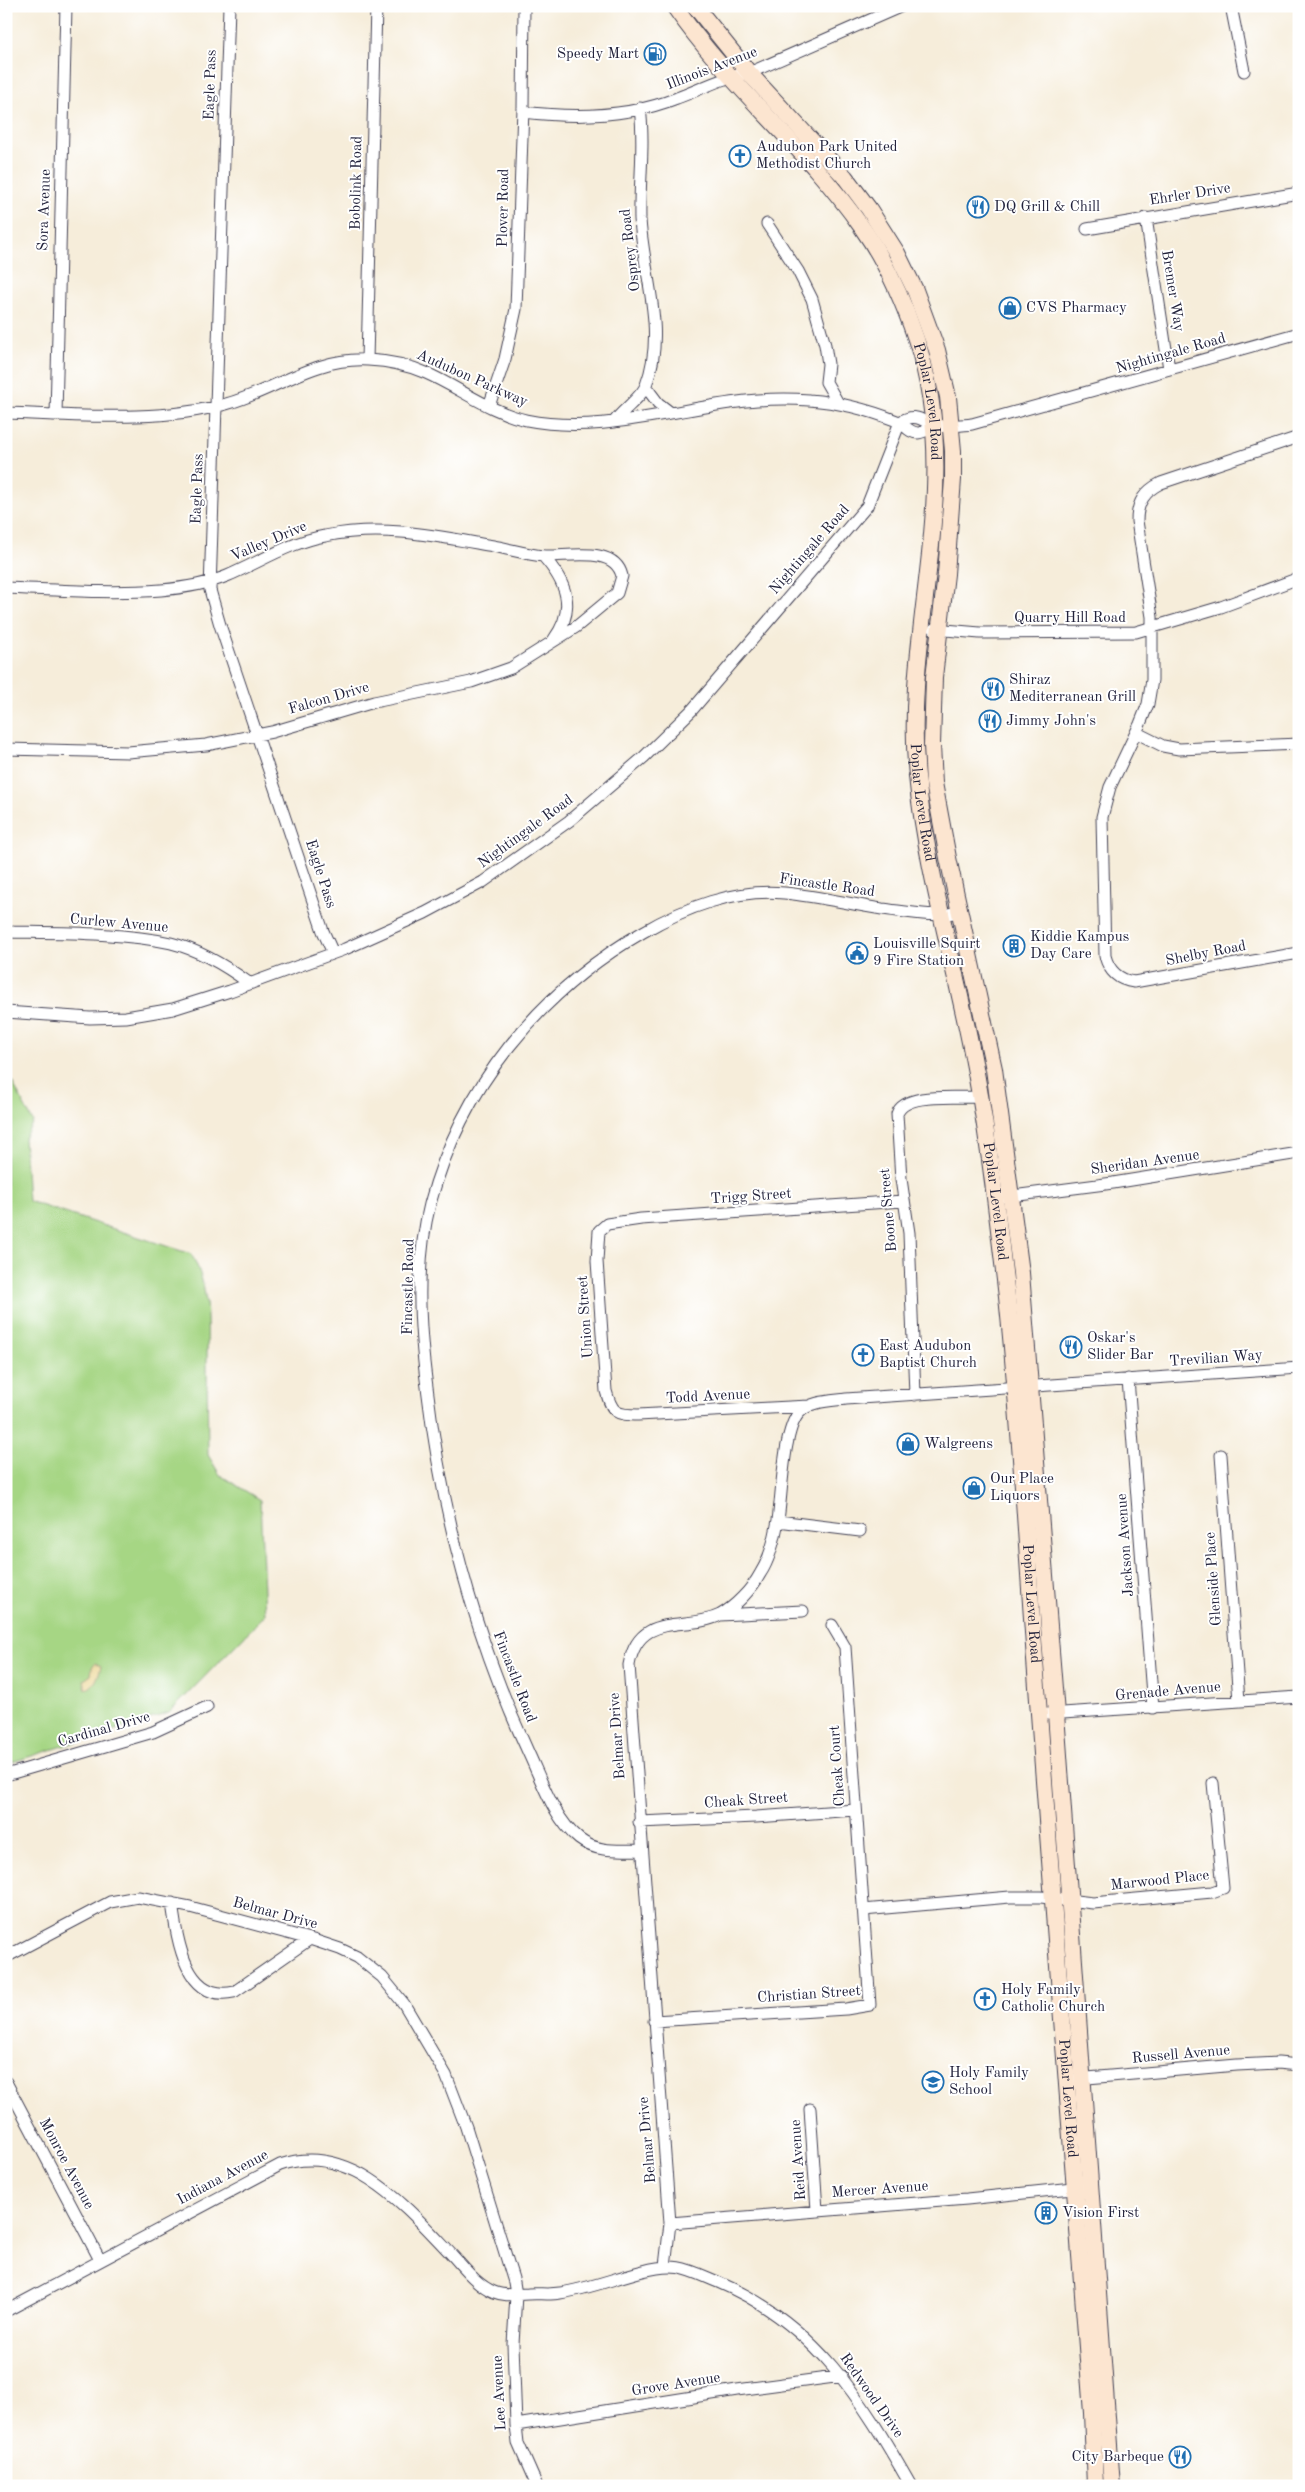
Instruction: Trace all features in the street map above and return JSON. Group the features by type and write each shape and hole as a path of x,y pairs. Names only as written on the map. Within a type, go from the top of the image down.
{"main road":[{"name":"Poplar Level Road","path":"674,6 709,53 839,197 863,228 885,265 919,348 934,428 937,486 916,691 916,760 926,840 980,1097 1008,1303 1023,1387 1056,1714 1092,2185 1100,2412 1095,2486"},
{"name":"Poplar Level Road","path":"695,6 749,73 845,177 897,253 915,290 937,350 948,397 953,479 946,574 934,677 932,754 939,814 994,1069 1012,1196 1039,1714 1075,2188 1100,2412 1112,2486"}],"street":[{"name":"Sora Avenue","path":"56,415 66,6"},
{"name":"Eagle Pass","path":"229,6 210,581 212,598 323,931 333,953"},
{"name":"Bobolink Road","path":"367,360 376,6"},
{"name":"Plover Road","path":"489,406 505,359 516,309 523,112 524,6"},
{"name":"Illinois Avenue","path":"523,112 619,113 678,98 730,76 749,73 902,6"},
{"path":"1231,6 1244,71"},
{"name":"Osprey Road","path":"614,422 646,387 654,355 655,329 640,221 640,185 644,134 640,108"},
{"name":"Ehrler Drive","path":"1087,229 1299,193"},
{"name":"Bremer Way","path":"1146,218 1169,369"},
{"path":"767,224 798,271 812,299 825,345 826,382 838,403"},
{"name":"Nightingale Road","path":"934,428 972,424 1299,333"},
{"name":"Audubon Parkway","path":"6,413 138,416 216,406 244,397 302,371 355,360 367,360 392,363 420,370 513,417 547,424 574,425 614,422 738,403 810,400 838,403 900,422 908,417 919,418 934,428"},
{"path":"810,400 826,382"},
{"path":"646,387 658,403 671,413"},
{"name":"Nightingale Road","path":"7,1013 90,1018 126,1017 173,1009 333,953 425,913 483,882 551,836 651,750 692,710 867,506 900,422"},
{"path":"1299,437 1161,483 1145,493 1138,507 1137,521 1152,617 1152,680 1148,704 1137,732 1163,746 1179,749 1299,744"},
{"name":"Valley Drive","path":"6,588 161,590 227,576 295,545 324,536 351,532 408,531 543,556 605,557 615,563 622,576"},
{"path":"543,556 558,574 566,590 567,607 561,629 548,647"},
{"name":"Falcon Drive","path":"6,749 128,752 206,745 258,735 374,702 471,682 511,668 548,647 593,615 613,598 620,586 622,576"},
{"name":"Quarry Hill Road","path":"922,628 973,633 1118,634 1151,628 1222,607 1299,578"},
{"name":"Shelby Road","path":"1137,732 1110,787 1102,818 1104,956 1112,971 1120,978 1134,982 1299,953"},
{"name":"Fincastle Road","path":"641,1850 596,1848 582,1841 571,1830 549,1795 520,1735 501,1689 472,1607 444,1498 430,1418 421,1331 422,1247 430,1206 442,1163 478,1090 513,1040 536,1014 557,993 591,966 662,922 696,907 726,898 752,893 781,892 850,904 942,916 959,912"},
{"name":"Curlew Avenue","path":"6,932 148,939 172,944 225,966 249,983"},
{"name":"Boone Street","path":"915,1395 908,1233 903,1201 896,1118 898,1109 908,1101 915,1099 980,1097"},
{"name":"Sheridan Avenue","path":"995,1198 1113,1183 1299,1153"},
{"name":"Trigg Street","path":"602,1227 615,1222 641,1219 903,1201"},
{"name":"Union Street","path":"602,1227 597,1237 597,1261 606,1391 611,1406"},
{"name":"Trevilian Way","path":"1023,1387 1299,1368"},
{"name":"Jackson Avenue","path":"1128,1379 1152,1708"},
{"path":"811,1406 846,1399 1023,1387"},
{"name":"Todd Avenue","path":"611,1406 619,1414 638,1416 811,1406"},
{"name":"Belmar Drive","path":"664,2266 670,2222 628,1676 632,1653 643,1636 653,1630 720,1615 740,1599 760,1575 767,1560 778,1521 784,1465 793,1426 800,1412 811,1406"},
{"name":"Glenside Place","path":"1221,1455 1238,1701"},
{"path":"778,1521 860,1531"},
{"path":"720,1615 803,1611"},
{"name":"Cheak Court","path":"832,1625 845,1647 855,1810 864,1910"},
{"name":"Grenade Avenue","path":"1039,1714 1299,1697"},
{"name":"Cardinal Drive","path":"6,1775 153,1732 207,1707"},
{"name":"Marwood Place","path":"1053,1899 1092,1903 1212,1892 1223,1888 1213,1783"},
{"name":"Cheak Street","path":"639,1822 855,1810"},
{"path":"864,1910 1010,1897 1041,1896 1053,1899"},
{"name":"Belmar Drive","path":"6,1956 114,1900 142,1897 310,1939 349,1953 373,1969 388,1983 421,2030 455,2097 516,2295"},
{"path":"172,1903 187,1967 193,1979 210,1992 220,1994 234,1992 310,1939"},
{"name":"Christian Street","path":"654,2021 870,2006 864,1910"},
{"name":"Russell Avenue","path":"1067,2080 1237,2065 1278,2063 1299,2065"},
{"name":"Monroe Avenue","path":"6,2082 100,2260"},
{"name":"Reid Avenue","path":"810,2109 817,2210"},
{"name":"Indiana Avenue","path":"6,2311 252,2178 288,2162 314,2159 348,2166 364,2175 398,2200 480,2284 492,2292 506,2296 516,2295"},
{"name":"Mercer Avenue","path":"670,2222 968,2199 1092,2185"},
{"path":"516,2295 566,2292 664,2266"},
{"name":"Redwood Drive","path":"664,2266 678,2266 737,2290 774,2312 802,2334 842,2376 869,2415 911,2486"},
{"name":"Lee Avenue","path":"516,2295 513,2344 516,2426 518,2443 537,2486"},
{"name":"Grove Avenue","path":"516,2426 737,2390 842,2376"}],"green space":[{"path":"6,1070 33,1122 24,1138 28,1201 191,1254 202,1280 205,1294 208,1455 220,1475 260,1500 265,1615 169,1713 6,1764"}],"sand":[{"path":"95,1663 101,1666 99,1673 94,1683 86,1689 84,1680 91,1675 92,1667"}],"place":[{"name":"Speedy Mart","path":"655,54"},
{"name":"Audubon Park United Methodist Church","path":"740,156"},
{"name":"DQ Grill & Chill","path":"978,207"},
{"name":"CVS Pharmacy","path":"1010,308"},
{"name":"Shiraz Mediterranean Grill","path":"993,689"},
{"name":"Jimmy John's","path":"990,721"},
{"name":"Kiddie Kampus Day Care","path":"1014,946"},
{"name":"Louisville Squirt 9 Fire Station","path":"857,953"},
{"name":"Oskar's Slider Bar","path":"1071,1347"},
{"name":"East Audubon Baptist Church","path":"863,1355"},
{"name":"Walgreens","path":"908,1444"},
{"name":"Our Place Liquors","path":"974,1488"},
{"name":"Holy Family Catholic Church","path":"985,1999"},
{"name":"Holy Family School","path":"933,2082"},
{"name":"Vision First","path":"1046,2213"},
{"name":"City Barbeque","path":"1180,2457"}]}
